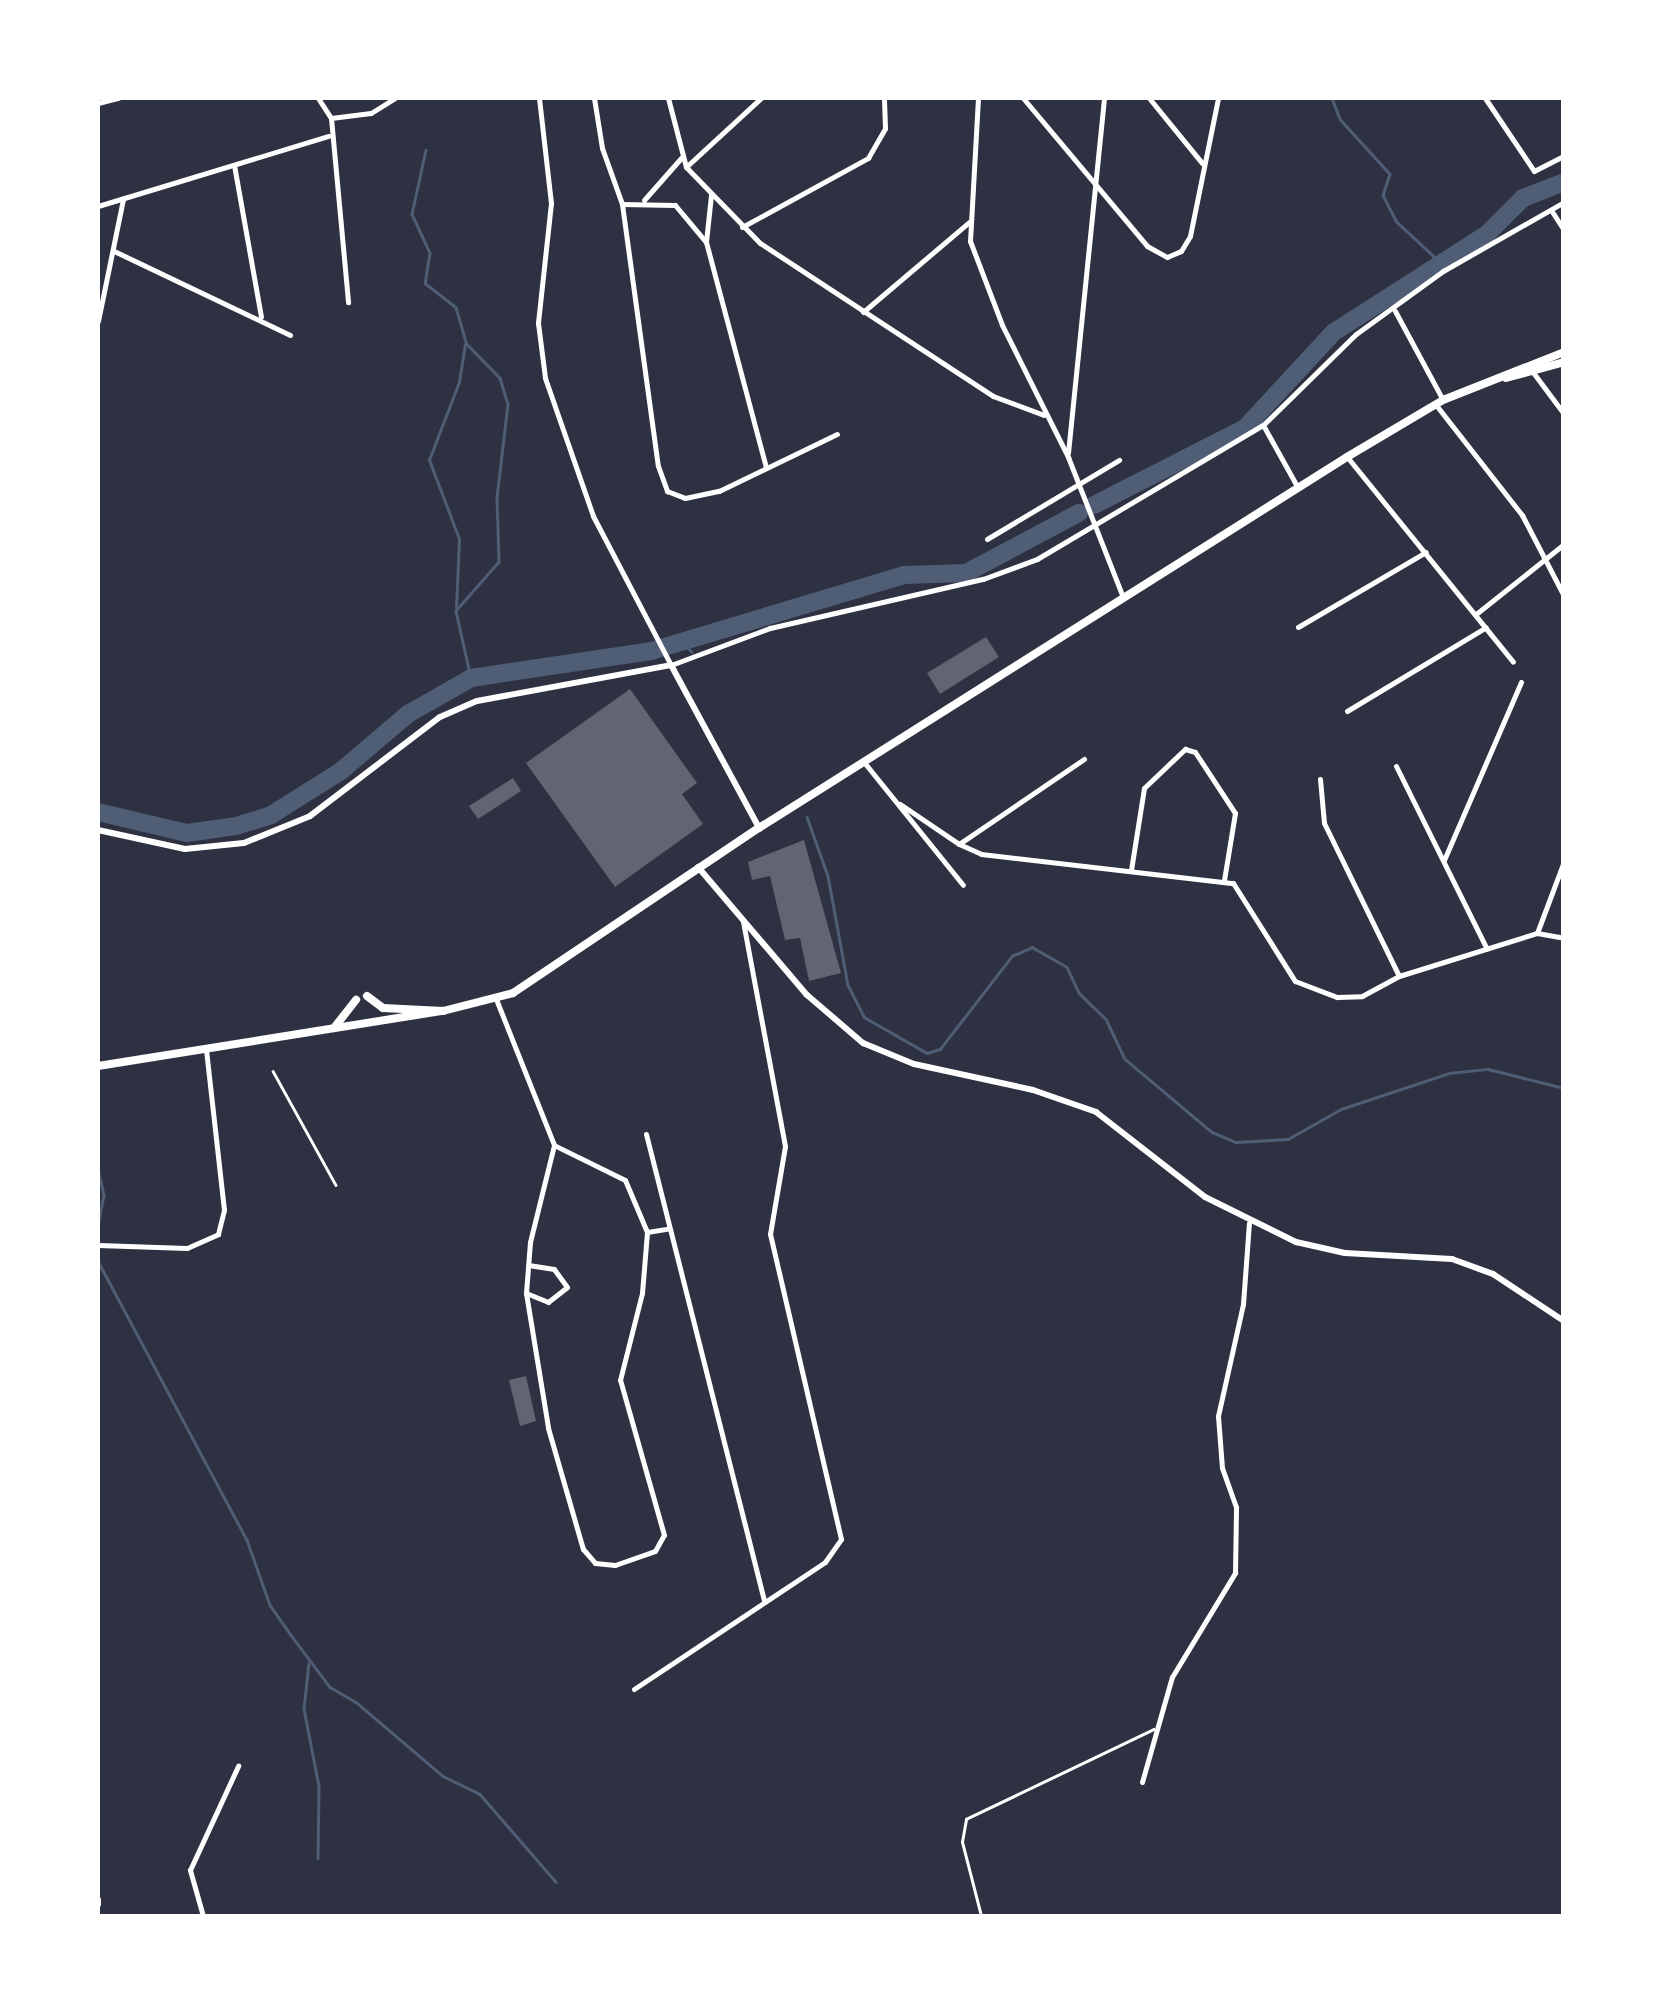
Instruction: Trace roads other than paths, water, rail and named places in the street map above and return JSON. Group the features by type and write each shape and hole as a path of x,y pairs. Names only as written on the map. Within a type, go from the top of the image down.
{"main road":[{"path":"98,1066 332,1030 496,999 586,947 698,867 1122,596 1348,457 1439,402 1564,352"},
{"path":"1531,368 1564,362"},
{"path":"367,996 383,1008 443,1011"},
{"path":"332,1030 356,1000"}],"street":[{"path":"98,103 118,98"},
{"path":"318,98 331,118 328,136 348,302"},
{"path":"331,118 371,112 395,98"},
{"path":"539,98 551,203 539,353 593,516 760,828"},
{"path":"594,98 602,148 622,204 662,484 676,496 695,498 837,434"},
{"path":"668,98 686,167 742,227 993,396 1046,415"},
{"path":"686,167 761,98"},
{"path":"742,227 868,158 885,128 884,98"},
{"path":"978,98 969,222 978,266 1068,457 1122,596"},
{"path":"1023,98 1147,246 1167,257 1181,251 1190,236 1218,98"},
{"path":"1068,457 1092,181 1104,98"},
{"path":"1149,98 1202,163"},
{"path":"1484,98 1534,171 1564,156"},
{"path":"98,206 328,136"},
{"path":"644,200 681,158"},
{"path":"234,164 260,318"},
{"path":"711,195 706,242 766,468"},
{"path":"98,321 123,199"},
{"path":"622,204 644,200 675,205 706,242"},
{"path":"98,830 185,849 244,842 310,816 440,718 477,701 669,662 770,628 983,579 1037,559 1263,426 1356,334 1396,311 1443,270 1564,202"},
{"path":"1551,210 1564,230"},
{"path":"863,312 969,222"},
{"path":"114,251 290,334"},
{"path":"1396,311 1439,402 1522,515 1541,562 1564,596"},
{"path":"1531,368 1564,414"},
{"path":"1263,426 1298,488"},
{"path":"1348,457 1513,662"},
{"path":"987,539 1119,460"},
{"path":"1476,614 1564,544"},
{"path":"1298,626 1426,552"},
{"path":"1347,712 1486,627"},
{"path":"1444,860 1521,682"},
{"path":"1131,870 1144,788 1185,749 1194,752 1235,813 1224,880"},
{"path":"959,844 1084,759"},
{"path":"864,761 963,885"},
{"path":"1396,766 1487,949"},
{"path":"1320,779 1324,823 1399,976"},
{"path":"897,803 959,844 982,854 1224,880 1244,890 1285,968 1306,988 1362,996 1399,976 1537,933 1564,938"},
{"path":"1537,933 1564,861"},
{"path":"698,867 836,1024 863,1043 914,1064 1033,1090 1096,1112 1188,1185 1249,1223 1344,1253 1463,1262 1494,1274 1564,1320"},
{"path":"634,1689 825,1562 837,1547 841,1527 770,1234 786,1146 742,919"},
{"path":"496,999 554,1145 528,1265 526,1293 548,1428 582,1549 595,1563 615,1566 655,1551 664,1536 620,1380 642,1293 647,1232 625,1180 554,1145"},
{"path":"98,1245 187,1248 218,1234 224,1210 206,1050"},
{"path":"646,1134 764,1600"},
{"path":"1142,1782 1154,1728 1183,1655 1235,1573 1236,1506 1217,1428 1243,1304 1249,1223"},
{"path":"647,1232 667,1229"},
{"path":"526,1293 548,1302 566,1287 554,1269 528,1265"},
{"path":"203,1916 190,1870 238,1766"}],"lane":[{"path":"981,1916 962,1842 966,1819 1154,1728"}],"waterway":[{"path":"1332,98 1340,119 1390,174 1383,195 1396,221 1441,263"},
{"path":"426,150 412,214 430,253 425,283 456,307 466,343 500,378 508,404 497,497 499,562 456,611 471,678"},
{"path":"1094,505 1245,428 1334,332 1487,234 1523,198 1564,182"},
{"path":"456,608 459,539 429,460 459,382 465,344"},
{"path":"98,812 187,833 236,826 271,815 341,771 408,714 471,678 651,651 904,575 966,573 1079,513"},
{"path":"683,642 692,652"},
{"path":"807,817 828,876 848,985 864,1017 927,1053 940,1049 1012,956 1032,947 1067,967 1079,993 1106,1019 1125,1059 1212,1132 1236,1142 1288,1139 1341,1109 1449,1073 1488,1069 1564,1088"},
{"path":"98,1169 104,1195 98,1225"},
{"path":"98,1261 247,1540 270,1605 291,1635 330,1687 356,1702 443,1776 480,1794 556,1882"},
{"path":"309,1663 304,1709 319,1786 318,1858"}]}
